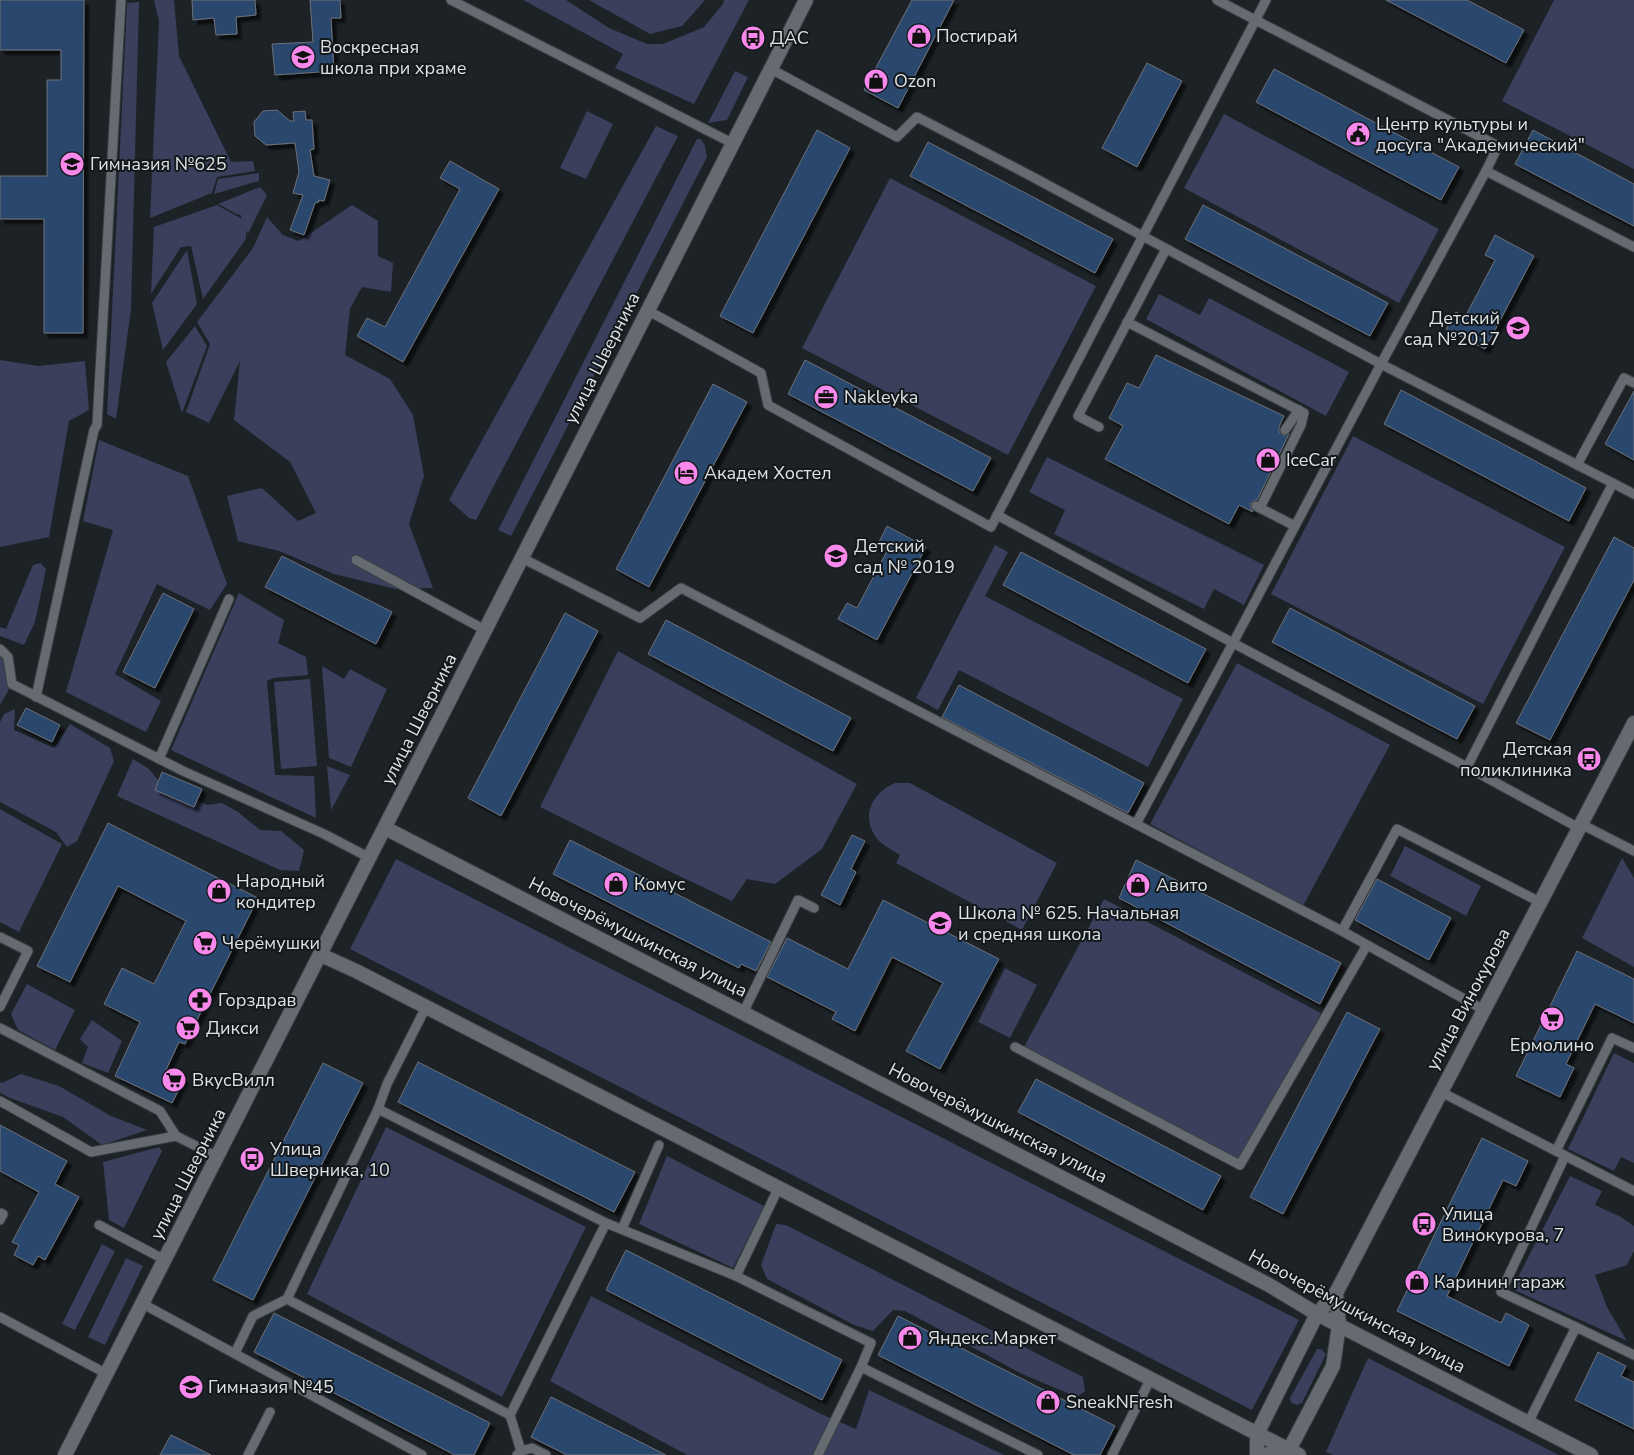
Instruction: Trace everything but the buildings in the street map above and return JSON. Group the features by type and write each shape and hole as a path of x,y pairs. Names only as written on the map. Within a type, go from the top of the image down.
{"street":[{"name":"улица Шверника","path":"65,1455 806,0"},
{"name":"улица Винокурова","path":"1257,1455 1257,1434 1317,1314 1336,1293 1634,724"},
{"name":"Новочерёмушкинская улица","path":"385,828 1209,1253 1278,1290 1317,1314 1591,1455"},
{"path":"321,955 356,971 1150,1380 1294,1452"},
{"path":"1294,1452 1333,1366 1339,1325 1336,1293"},
{"path":"1263,1455 1294,1452"}],"lane":[{"path":"36,698 94,430 97,425 121,0"},
{"path":"451,0 732,143"},
{"path":"1136,824 1498,146 1217,0"},
{"path":"647,310 761,373 768,405 991,527 1266,0"},
{"path":"771,69 897,136 917,117 1166,248 1380,364 1634,494"},
{"path":"1486,170 1634,247"},
{"path":"1099,427 1078,416 1166,248"},
{"path":"1127,322 1304,413 1301,425 1258,507 1295,526"},
{"path":"1577,465 1624,378 1634,383"},
{"path":"1285,430 1298,410"},
{"path":"1467,767 1613,483"},
{"path":"997,515 1467,767 1580,826 1634,851"},
{"path":"522,558 640,618 681,588 1367,945 1484,1010"},
{"path":"356,560 485,630"},
{"path":"159,759 229,599"},
{"path":"0,649 8,657 12,684 36,698 159,759 324,834 370,858"},
{"path":"1342,932 1397,829 1540,902"},
{"path":"743,1013 798,900 814,908"},
{"path":"0,937 28,952 0,1007"},
{"path":"1015,1047 1240,1165 1367,945"},
{"path":"235,1353 253,1316 287,1298 378,1109 386,1084 426,1007"},
{"path":"0,1028 160,1111 176,1136 218,1157"},
{"path":"1556,1150 1612,1038 1634,1048"},
{"path":"1441,1092 1634,1191"},
{"path":"0,1101 91,1152 176,1136"},
{"path":"378,1109 606,1222 736,1276 871,1343 818,1455"},
{"path":"622,1229 659,1145"},
{"path":"1565,1156 1501,1292 1634,1355"},
{"path":"736,1276 778,1188"},
{"path":"0,1213 3,1214 0,1220"},
{"path":"546,1455 532,1448 519,1453 510,1415 606,1222"},
{"path":"99,1226 165,1260"},
{"path":"287,1298 510,1415"},
{"path":"143,1304 422,1455"},
{"path":"0,1317 107,1374"},
{"path":"1528,1423 1576,1327"},
{"path":"861,1367 1038,1455"},
{"path":"1112,1455 1150,1380"},
{"path":"248,1455 270,1412"}],"shaded area":[{"path":"154,0 174,0 179,56 231,162 253,161 255,171 217,177 212,193 150,218 159,21"},
{"path":"523,0 566,0 609,28 647,44 663,44 704,27 723,4 724,0 749,0 694,104 615,68 623,54"},
{"path":"589,0 705,0 682,26 650,34"},
{"path":"1554,0 1634,0 1634,169 1502,101"},
{"path":"139,2 131,309 116,419 107,414 127,3"},
{"path":"735,71 748,77 727,120 708,123"},
{"path":"587,111 613,124 586,179 560,168"},
{"path":"1224,114 1439,229 1399,303 1184,188"},
{"path":"656,126 678,136 476,520 469,518 449,500"},
{"path":"697,139 701,139 705,146 707,157 511,536 498,530"},
{"path":"259,173 259,181 214,194 218,179"},
{"path":"890,178 1096,286 1008,455 802,348"},
{"path":"260,187 267,195 248,234 246,230 246,239 203,299 191,246 181,247 151,294 154,227 217,205 242,219 240,214 238,215 218,204"},
{"path":"352,205 378,221 378,256 393,263 391,292 362,287 350,309 345,355 390,379 413,415 424,476 409,524 433,588 395,589 334,574 279,551 238,541 227,496 262,488 298,521 316,513 290,462 234,420 240,361 209,423 186,412 210,344 197,322 253,248 267,217 283,235 299,241"},
{"path":"187,250 197,304 163,350 152,303"},
{"path":"1159,294 1200,315 1209,298 1349,372 1326,416 1146,319"},
{"path":"195,326 207,346 182,413 166,362"},
{"path":"0,360 38,366 85,361 89,410 69,421 49,537 0,547"},
{"path":"1353,436 1565,547 1483,704 1271,594"},
{"path":"99,440 188,476 227,584 210,610 157,584 115,674 161,701 146,732 66,692 113,530 83,521"},
{"path":"1047,457 1264,565 1244,605 1214,589 1204,609 1054,534 1065,510 1029,492"},
{"path":"995,545 1008,552 985,596 1183,699 1148,767 959,670 938,710 916,698"},
{"path":"40,563 46,569 35,622 24,645 0,636 0,627 6,629 33,565"},
{"path":"239,593 284,620 278,643 306,657 308,675 274,678 267,681 275,775 314,776 316,818 171,750"},
{"path":"0,649 8,657 12,684 0,705"},
{"path":"618,651 857,784 822,849 775,884 747,879 732,901 540,807"},
{"path":"1237,663 1390,745 1303,906 1150,824"},
{"path":"322,666 344,679 350,669 387,689 351,767 329,758"},
{"path":"310,679 317,766 281,769 274,682"},
{"path":"15,709 14,730 54,748 70,724 110,748 114,761 77,841 67,847 56,832 0,802 0,722 4,714"},
{"path":"133,759 149,769 163,786 207,805 222,803 238,812 260,830 281,831 304,850 299,871 280,870 117,796"},
{"path":"327,766 350,775 331,810"},
{"path":"895,783 910,783 1057,863 1022,930 896,863 900,855 877,839 869,820 869,812 875,798 887,787"},
{"path":"0,809 62,844 19,932 0,922"},
{"path":"1405,846 1481,886 1466,916 1390,876"},
{"path":"1622,858 1634,878 1634,967 1582,938"},
{"path":"396,859 1299,1320 1252,1410 350,949"},
{"path":"1104,899 1321,1013 1240,1163 1024,1047"},
{"path":"1005,968 1037,985 1010,1038 978,1022"},
{"path":"27,984 75,1010 55,1050 18,1030 11,1014"},
{"path":"92,1020 122,1041 108,1073 82,1063 88,1047 80,1039"},
{"path":"1614,1053 1634,1063 1634,1163 1621,1157 1614,1171 1568,1149"},
{"path":"21,1074 59,1086 111,1116 147,1130 102,1145 63,1117 0,1093 0,1082 2,1083"},
{"path":"386,1127 586,1227 502,1397 307,1294"},
{"path":"159,1147 162,1151 124,1228 109,1220 103,1162"},
{"path":"667,1156 764,1206 733,1268 639,1224"},
{"path":"1570,1176 1602,1191 1595,1205 1621,1217 1634,1226 1634,1251 1627,1265 1595,1275 1607,1307 1627,1341 1512,1289"},
{"path":"776,1224 786,1225 1083,1377 1085,1391 1077,1397 1022,1374 905,1311 893,1310 873,1331 854,1325 767,1279 761,1265"},
{"path":"102,1244 115,1251 75,1330 62,1324"},
{"path":"126,1258 143,1266 105,1345 88,1337"},
{"path":"591,1296 821,1414 856,1429 869,1390 1004,1455 687,1455 550,1381"},
{"path":"1317,1349 1321,1349 1326,1354 1302,1403 1297,1405 1291,1403 1290,1398"},
{"path":"1368,1358 1559,1455 1333,1455 1326,1452"}],"place":[{"name":"Постирай","path":"919,36"},
{"name":"ДАС","path":"753,38"},
{"name":"Воскресная школа при храме","path":"303,57"},
{"name":"Ozon","path":"876,81"},
{"name":"Центр культуры и досуга \"Академический\"","path":"1358,134"},
{"name":"Гимназия №625","path":"72,164"},
{"name":"Детский сад №2017","path":"1518,328"},
{"name":"Nakleyka","path":"826,397"},
{"name":"IceCar","path":"1268,460"},
{"name":"Академ Хостел","path":"686,473"},
{"name":"Детский сад № 2019","path":"836,556"},
{"name":"Детская поликлиника","path":"1589,759"},
{"name":"Комус","path":"616,884"},
{"name":"Авито","path":"1138,885"},
{"name":"Народный кондитер","path":"219,891"},
{"name":"Школа № 625. Начальная и средняя школа","path":"940,923"},
{"name":"Черёмушки","path":"205,943"},
{"name":"Горздрав","path":"200,1000"},
{"name":"Ермолино","path":"1552,1019"},
{"name":"Дикси","path":"188,1028"},
{"name":"ВкусВилл","path":"174,1080"},
{"name":"Улица Шверника, 10","path":"252,1159"},
{"name":"Улица Винокурова, 7","path":"1424,1224"},
{"name":"Каринин гараж","path":"1417,1282"},
{"name":"Яндекс.Маркет","path":"910,1338"},
{"name":"Гимназия №45","path":"191,1387"},
{"name":"SneakNFresh","path":"1048,1402"}]}
